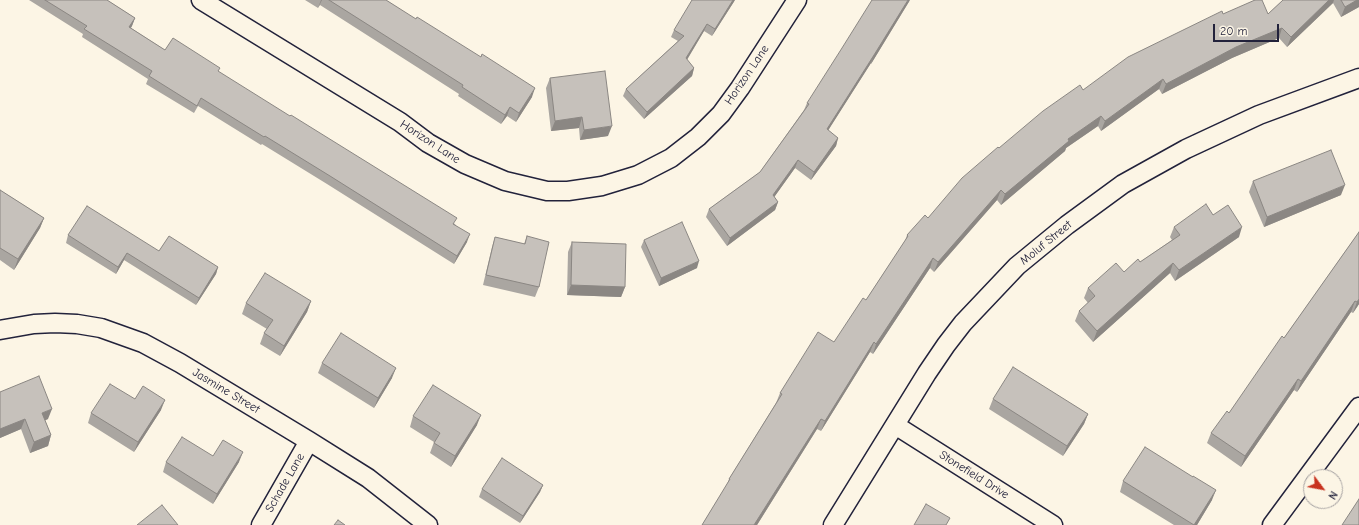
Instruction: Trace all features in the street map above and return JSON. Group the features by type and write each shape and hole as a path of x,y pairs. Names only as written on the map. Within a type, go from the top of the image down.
{"street":[{"name":"Horizon Lane","path":"201,0 400,122 428,143 465,164 505,180 547,191 568,191 602,186 638,175 671,158 698,137 721,114 740,88 797,0"},
{"name":"Moluf Street","path":"833,525 927,373 946,345 963,323 1017,266 1067,225 1123,184 1186,148 1259,116 1359,78"},
{"name":"Jasmine Street","path":"0,330 34,324 77,324 101,328 143,343 180,363 368,478 428,525"},
{"path":"1272,525 1359,407"},
{"name":"Stonefield Drive","path":"895,425 1053,525"},
{"name":"Schade Lane","path":"261,525 309,441"}],"building":[{"path":"45,0 107,0 135,18 129,27 165,50 173,38 220,68 218,71 457,218 453,224 470,234 457,256 330,176 201,98 197,106 149,76 152,71 84,29 87,26"},
{"path":"329,0 386,0 416,19 417,17 481,57 482,54 535,88 519,113 510,107 505,115 462,87 463,85"},
{"path":"692,0 733,0 715,29 707,24 686,58 694,68 647,112 626,89 684,36 674,30"},
{"path":"872,0 908,0 827,129 838,138 814,172 798,160 773,195 778,202 730,238 709,209 760,172 809,104 807,103"},
{"path":"1255,0 1262,0 1268,14 1283,0 1329,0 1291,37 1282,28 1236,47 1166,84 1163,79 1105,121 1101,116 1068,139 1069,141 1005,194 1001,190 938,262 933,258 876,344 874,342 825,421 821,419 754,525 702,525 818,332 834,342 863,298 866,300 908,236 907,235 925,215 928,218 962,178 1043,111 1080,85 1083,90 1128,57 1222,11 1223,14"},
{"path":"1341,0 1357,0 1345,7"},
{"path":"605,71 612,126 584,130 582,117 555,121 550,78"},
{"path":"1331,150 1345,185 1267,217 1253,181"},
{"path":"0,190 44,218 18,259 0,248"},
{"path":"1206,204 1213,215 1228,205 1242,227 1179,270 1173,263 1097,331 1079,311 1095,296 1088,288 1116,263 1124,272 1138,259 1140,262 1180,235 1174,227"},
{"path":"87,206 159,251 169,236 218,267 199,298 127,253 118,267 68,235"},
{"path":"682,222 699,261 661,278 644,240"},
{"path":"1359,232 1359,299 1357,302 1355,301 1301,381 1298,379 1245,456 1211,433 1227,411 1229,413 1282,336 1284,338"},
{"path":"527,236 549,242 539,287 486,275 495,237 525,244"},
{"path":"572,242 626,244 625,287 571,285"},
{"path":"265,273 311,301 284,346 264,333 273,320 246,303"},
{"path":"341,333 396,368 378,398 322,363"},
{"path":"1013,367 1088,414 1067,446 993,399"},
{"path":"39,376 52,409 42,413 51,435 34,442 25,419 0,429 0,392"},
{"path":"110,384 135,399 143,386 165,400 138,442 91,413"},
{"path":"433,385 481,415 455,456 434,443 440,433 413,416"},
{"path":"182,437 213,456 223,440 243,452 217,494 166,462"},
{"path":"1145,447 1216,490 1194,525 1123,481"},
{"path":"502,458 543,485 523,516 482,489"},
{"path":"1359,499 1359,525 1342,525"},
{"path":"926,504 950,518 946,525 914,525"},
{"path":"162,505 178,525 137,525"},
{"path":"338,520 345,525 334,525"}]}
